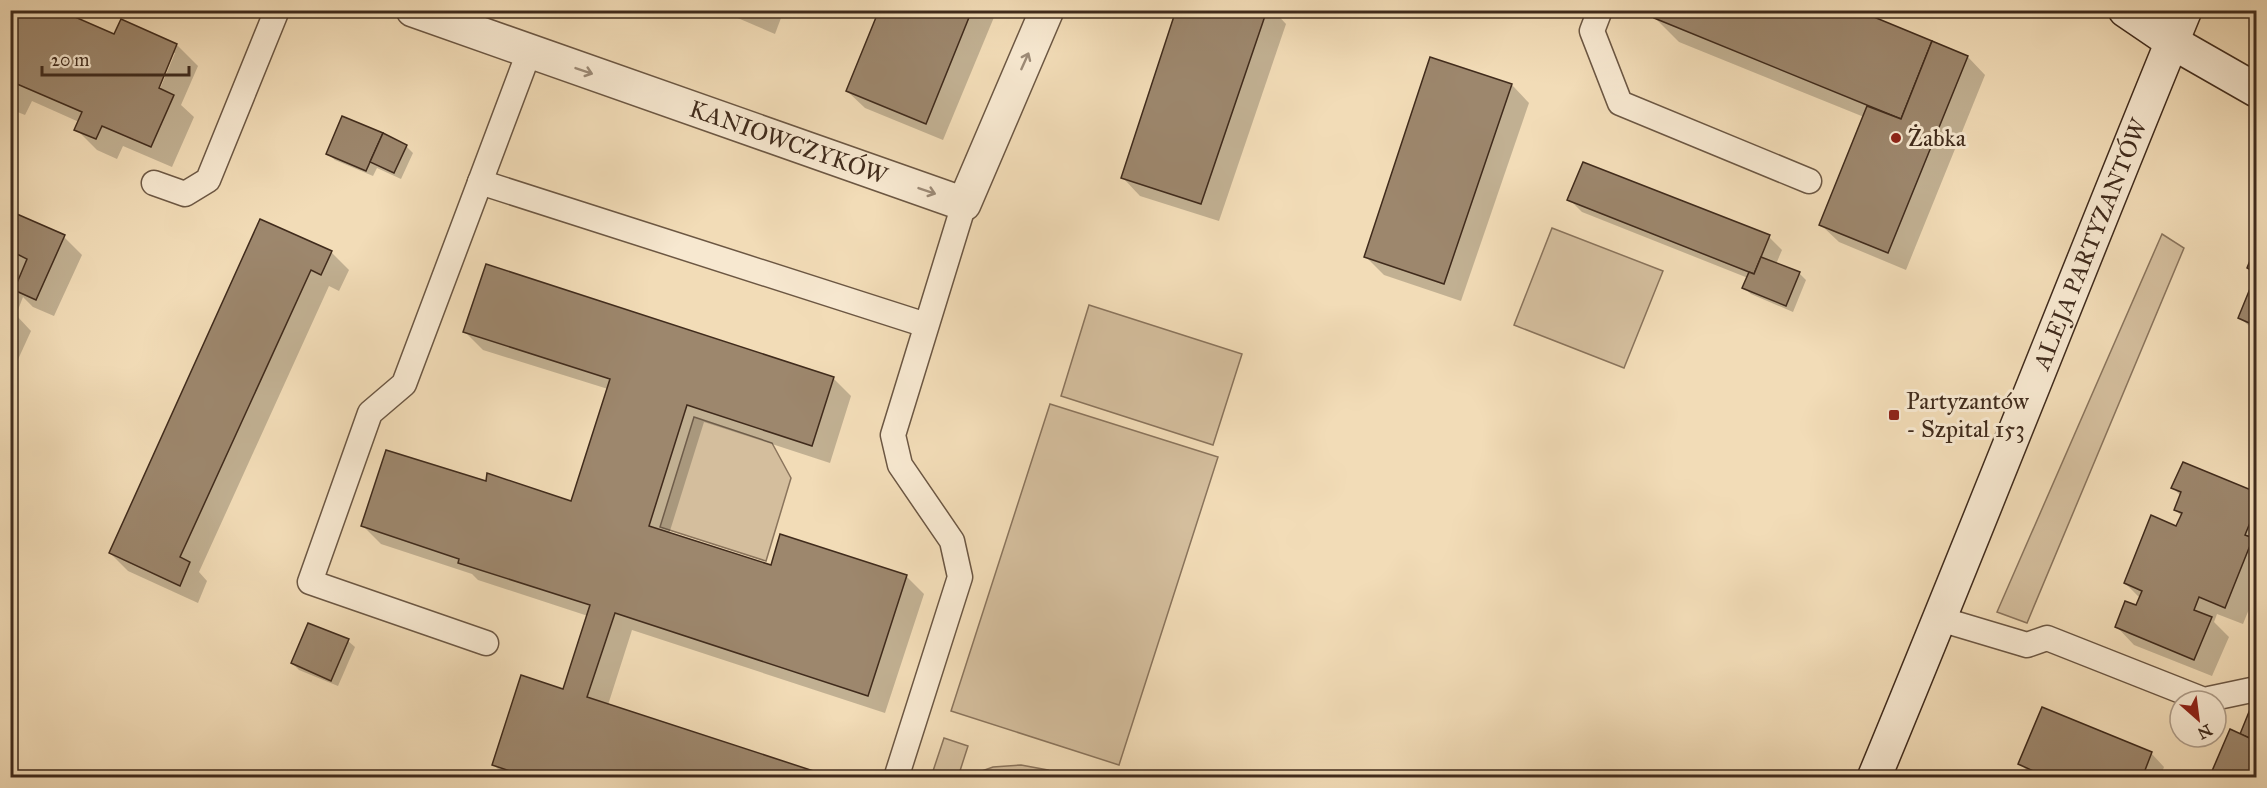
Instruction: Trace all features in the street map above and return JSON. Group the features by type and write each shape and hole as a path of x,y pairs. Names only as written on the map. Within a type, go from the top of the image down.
{"street":[{"name":"KANIOWCZYKÓW","path":"414,10 964,204"},
{"path":"964,204 1047,10"},
{"path":"2125,10 2172,42 2256,90"},
{"name":"ALEJA PARTYZANTÓW","path":"1874,777 1940,619 2184,10"}],"lane":[{"path":"154,183 185,194 208,180 278,10"},
{"path":"1600,10 1592,31 1620,103 1809,181"},
{"path":"486,643 310,582 370,413 404,384 529,52"},
{"path":"480,182 926,326"},
{"path":"896,777 960,577 952,542 900,465 893,435 964,204"},
{"path":"1940,619 2027,645 2047,638 2204,700 2256,689"}],"shaded area":[{"path":"1552,228 1663,271 1624,368 1514,325"},
{"path":"2162,234 2184,248 2027,623 1997,612"},
{"path":"1089,305 1242,354 1213,445 1061,396"},
{"path":"1050,404 1218,457 1119,765 951,711"},
{"path":"694,417 772,443 791,478 766,561 660,527"},
{"path":"944,738 968,746 958,777 931,777"},
{"path":"1021,765 1048,770 1064,777 965,777 993,767"}],"building":[{"path":"10,10 59,10 114,34 121,19 177,44 159,88 174,95 151,147 102,126 96,139 74,130 82,112 10,81"},
{"path":"742,10 759,10 757,17"},
{"path":"879,10 972,10 926,124 846,91"},
{"path":"1176,10 1267,10 1201,204 1121,178"},
{"path":"1657,10 1857,10 1932,41 1901,119 1654,18"},
{"path":"1932,41 1968,56 1888,253 1819,225 1867,106 1901,119"},
{"path":"1430,57 1512,84 1444,284 1364,257"},
{"path":"342,116 383,133 366,171 326,154"},
{"path":"383,133 407,145 394,173 370,162"},
{"path":"1583,162 1770,235 1754,274 1567,200"},
{"path":"10,211 65,235 36,300 14,290 27,259 17,254 10,269"},
{"path":"260,219 332,251 321,275 311,270 180,557 190,562 180,586 109,553"},
{"path":"2254,251 2256,252 2256,273 2247,268"},
{"path":"1761,257 1800,272 1786,306 1742,288 1749,272 1754,274"},
{"path":"486,264 834,377 812,446 687,405 649,526 771,565 780,534 907,575 868,696 615,613 587,697 835,778 531,778 492,765 521,675 563,689 590,605 458,563 459,559 361,526 386,450 486,481 487,473 571,501 610,379 463,332"},
{"path":"2256,274 2256,326 2238,318"},
{"path":"2183,462 2256,492 2256,508 2245,535 2253,538 2225,608 2199,597 2194,610 2212,617 2194,660 2115,627 2125,601 2136,605 2142,591 2124,583 2151,515 2176,526 2182,513 2174,510 2181,492 2171,488"},
{"path":"308,623 349,639 331,681 291,663"},
{"path":"2042,707 2152,752 2142,778 2049,778 2018,764"},
{"path":"2251,707 2256,709 2256,741 2240,734"},
{"path":"2230,729 2256,741 2256,778 2209,778 2221,749 2228,749"}],"place":[{"name":"Żabka","path":"1896,138"},
{"name":"Partyzantów - Szpital 153","path":"1894,415"}]}
